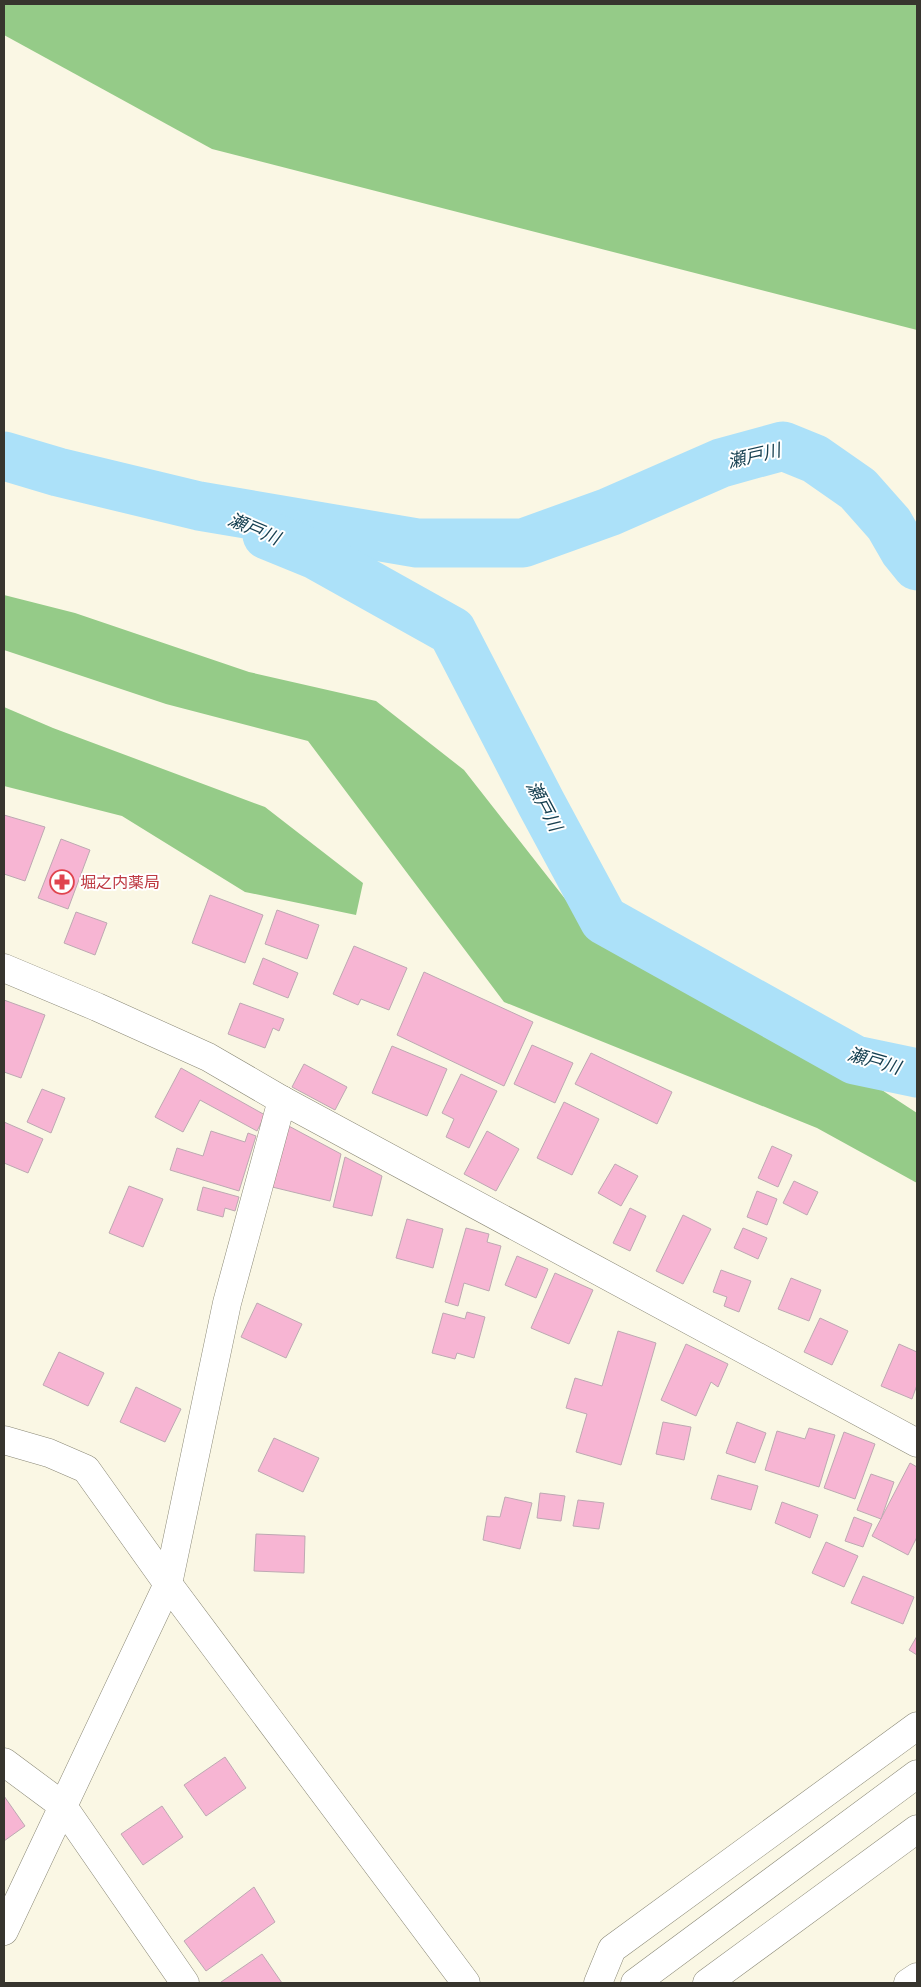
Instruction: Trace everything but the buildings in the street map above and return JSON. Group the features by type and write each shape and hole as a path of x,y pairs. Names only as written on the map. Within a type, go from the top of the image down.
{"street":[{"path":"4,968 208,1057 282,1100 917,1443"},
{"path":"4,1931 168,1584 227,1303 282,1100"},
{"path":"4,1440 49,1453 86,1469 168,1584 466,1983"},
{"path":"598,1983 612,1949 917,1726"},
{"path":"4,1762 62,1805 185,1983"},
{"path":"635,1983 917,1774"},
{"path":"707,1983 917,1829"},
{"path":"908,1983 917,1977"}],"green space":[{"path":"4,4 917,4 917,330 212,149 4,35"},
{"path":"4,595 75,613 249,672 376,701 464,770 602,946 845,1066 917,1113 917,1183 817,1128 504,1002 308,741 166,704 4,650"},
{"path":"4,707 53,728 265,807 363,883 356,915 245,892 122,816 4,786"}],"waterway":[{"name":"瀬戸川","path":"4,456 58,472 199,506 417,543 523,543 609,512 721,463 783,446 815,459 858,489 889,524 904,550 917,566"},
{"name":"瀬戸川","path":"267,535 316,555 452,631 604,920 855,1060 917,1073"}],"place":[{"name":"堀之内薬局","path":"62,882"}]}
